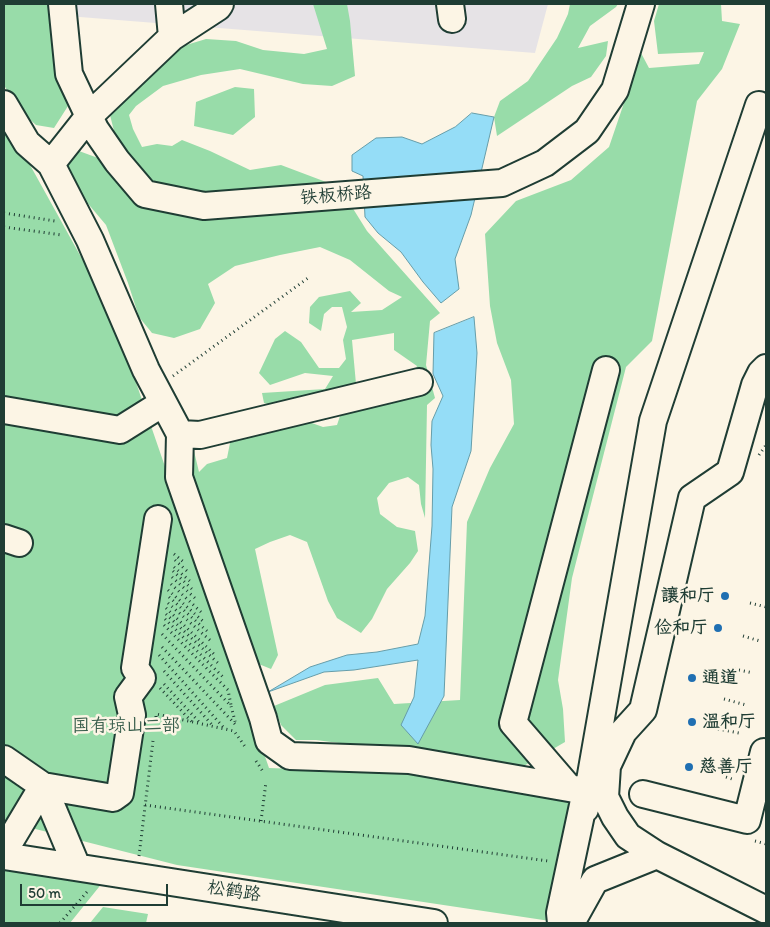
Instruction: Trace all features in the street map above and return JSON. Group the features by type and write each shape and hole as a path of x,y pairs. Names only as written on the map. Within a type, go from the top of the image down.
{"street":[{"name":"铁板桥路","path":"62,4 69,74 95,129 117,162 145,194 204,206 502,183 545,163 587,130 615,90 641,4"},
{"path":"169,4 172,37"},
{"path":"51,164 89,116 172,37 218,8 220,4"},
{"path":"4,104 27,143 51,164 86,232 146,370 180,434 179,477 263,718 269,741 290,756 409,760 586,791 560,913 561,923"},
{"path":"565,923 653,421 759,105"},
{"path":"766,368 755,385 730,472 692,498 643,710 623,732 607,766 605,797 615,817 628,836 657,855 766,910"},
{"path":"569,788 514,723 606,370"},
{"path":"180,434 200,434 419,382"},
{"path":"4,410 120,430 160,396"},
{"path":"4,759 43,786 113,798 120,793 132,715 128,697 142,678 135,668 158,519"},
{"path":"643,794 747,820 759,805 764,752"},
{"path":"4,851 43,786"},
{"path":"43,786 77,867"},
{"path":"571,923 595,880 657,855"},
{"name":"松鹤路","path":"4,856 137,876 299,913 434,923"}],"path":[{"path":"4,213 86,232"},
{"path":"4,227 86,232"},
{"path":"160,396 308,278"},
{"path":"198,589 170,567 204,600"},
{"path":"169,574 201,604"},
{"path":"167,581 203,613"},
{"path":"166,588 211,628"},
{"path":"165,593 213,636"},
{"path":"164,599 214,644"},
{"path":"750,603 766,607"},
{"path":"163,605 224,662"},
{"path":"162,611 226,670 228,690 236,726 234,731"},
{"path":"161,615 227,680"},
{"path":"160,621 228,690"},
{"path":"158,630 231,706"},
{"path":"743,636 760,641"},
{"path":"156,641 236,726"},
{"path":"154,650 225,729"},
{"path":"159,666 213,727"},
{"path":"734,669 753,673"},
{"path":"155,683 193,722"},
{"path":"163,683 201,724"},
{"path":"724,699 746,705"},
{"path":"155,723 156,714 234,731 249,752"},
{"path":"718,728 739,733"},
{"path":"137,876 154,732"},
{"path":"254,759 264,773"},
{"path":"261,821 266,782"},
{"path":"146,805 548,861"}],"shaded area":[{"path":"4,4 548,4 535,53 4,11"}],"green space":[{"path":"4,4 48,4 67,91 68,106 54,128 36,125 16,107 4,85"},
{"path":"313,4 347,4 355,76 332,86 303,84 240,69 201,75 163,86 136,106 129,115 133,129 142,147 157,144 172,146 182,140 250,170 281,165 342,188 201,195 148,184 117,143 110,115 111,99 173,49 206,39 236,41 263,50 304,54 327,49"},
{"path":"570,4 618,4 590,26 578,48 608,41 606,56 591,77 572,86 497,136 494,117 500,101 528,81 557,38 568,14"},
{"path":"659,4 721,4 722,21 740,24 722,69 697,101 652,341 626,367 572,578 558,680 563,709 565,742 522,767 316,740 296,740 281,725 274,706 325,685 378,678 394,704 460,700 467,522 490,468 514,424 511,380 497,343 490,306 485,234 516,201 571,180 609,147 641,53 649,68 699,64 704,52 658,54 654,21"},
{"path":"235,87 254,89 255,117 233,135 194,126 196,102"},
{"name":"国有琼山二部","path":"4,118 112,313 269,768 438,774 576,802 550,921 177,865 4,821"},
{"path":"79,151 98,158 110,175 129,195 352,207 367,231 440,313 430,321 426,365 435,398 427,405 425,518 419,485 408,477 389,483 377,498 380,514 397,527 415,531 418,551 387,589 372,619 361,633 337,618 328,601 307,542 290,535 255,549 278,655 271,669 249,660 188,462 193,447 199,472 207,464 227,458 231,438 309,422 323,427 337,425 340,416 415,393 413,376 417,366 394,350 394,333 352,340 356,384 343,393 278,407 264,403 262,393 325,389 333,376 305,373 270,385 259,373 275,339 285,331 301,342 319,368 339,368 346,359 343,340 347,327 342,307 332,307 324,314 321,331 309,323 310,307 319,297 350,291 361,303 351,312 382,310 402,297 389,291 350,260 320,247 235,266 208,284 215,303 200,329 174,338 152,333 139,317 106,225 74,187 63,170"},
{"path":"4,860 103,882 70,923 4,923"},
{"path":"103,907 148,914 146,923 90,923"}],"water":[{"path":"472,113 494,117 471,215 455,259 459,289 441,303 401,252 378,233 365,217 363,176 352,171 352,155 376,138 402,137 422,144 455,127"},
{"path":"474,317 477,353 471,451 452,507 444,696 418,744 401,725 414,697 418,660 354,670 324,672 268,692 310,667 347,655 377,652 418,644 425,616 432,526 432,421 443,396 433,374 434,333"}],"place":[{"name":"讓和厅","path":"725,596"},
{"name":"俭和厅","path":"718,628"},
{"name":"通道","path":"692,678"},
{"name":"温和厅","path":"692,722"},
{"name":"慈善厅","path":"689,767"}]}
